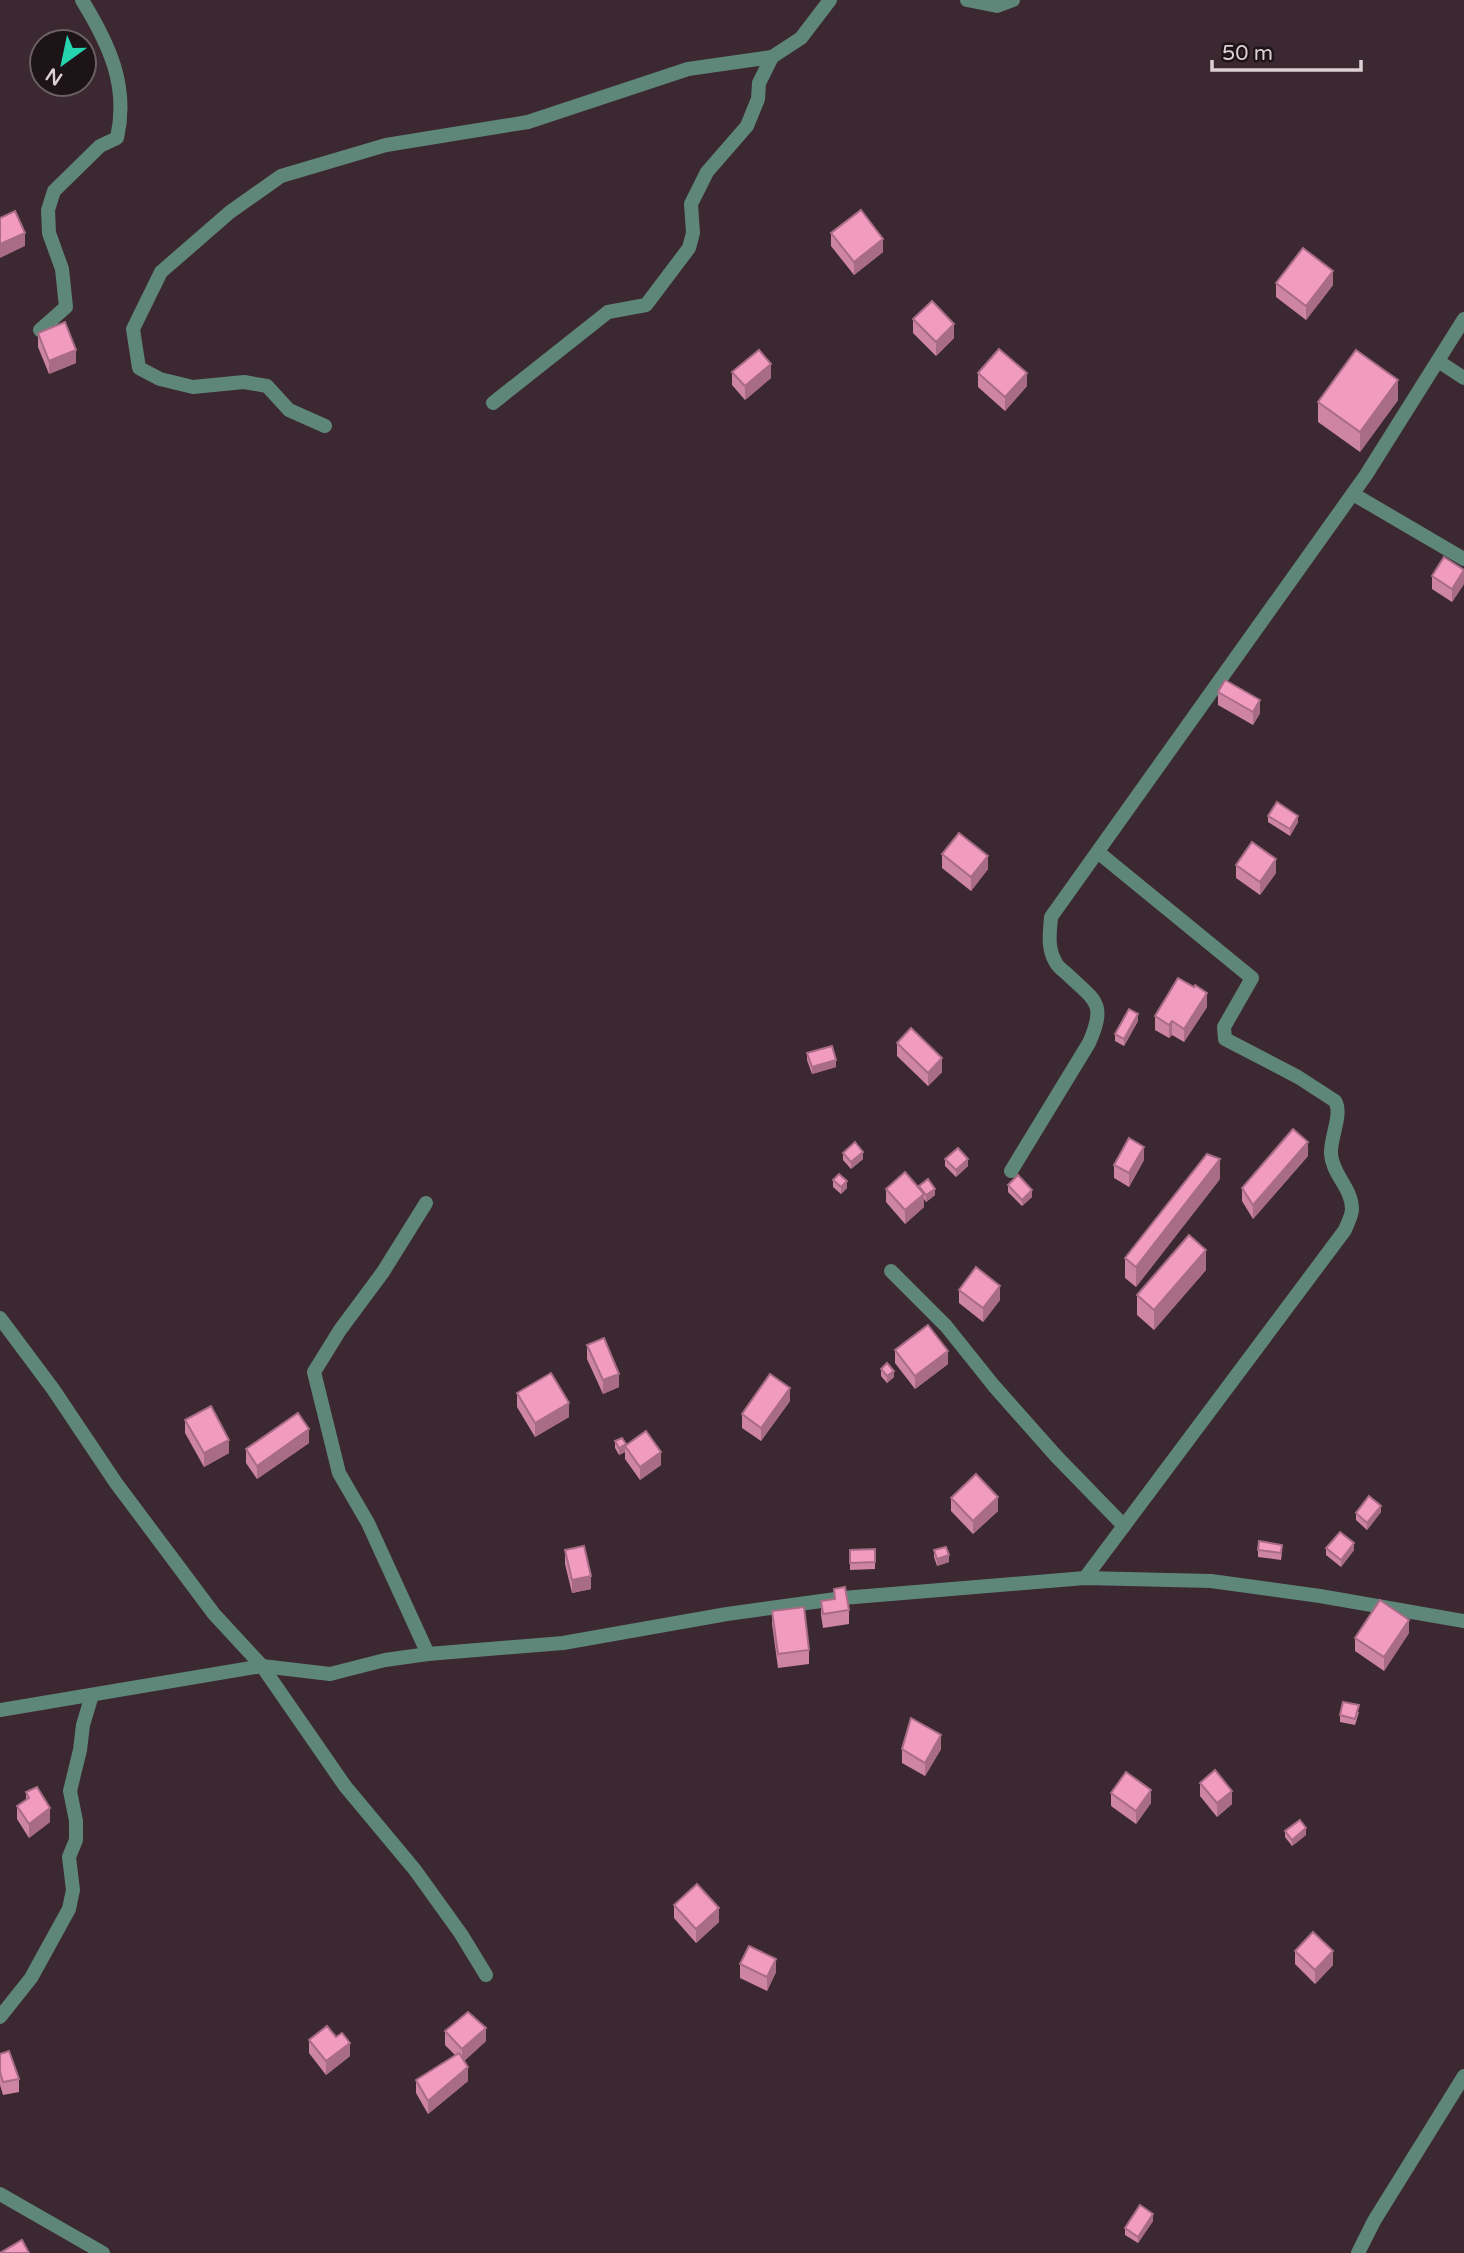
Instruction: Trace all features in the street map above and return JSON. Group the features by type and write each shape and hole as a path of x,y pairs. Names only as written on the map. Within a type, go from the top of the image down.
{"street":[{"path":"40,330 66,307 62,269 49,233 48,210 54,191 100,146 117,138 122,116 113,59 82,0"},
{"path":"325,426 289,410 267,386 244,382 193,387 160,379 139,368 133,329 161,272 230,212 281,176 386,145 528,122 688,69 772,57 801,38 830,0"},
{"path":"967,0 997,6 1013,0"},
{"path":"493,403 608,312 646,304 689,248 693,233 691,205 707,172 747,126 758,99 759,83 772,57"},
{"path":"1011,1171 1089,1043 1099,1020 1097,1006 1090,996 1055,962 1049,943 1051,917 1353,494 1464,319"},
{"path":"1438,361 1464,378"},
{"path":"1353,494 1464,559"},
{"path":"1085,1578 1345,1230 1352,1210 1347,1191 1335,1172 1331,1156 1331,1136 1338,1114 1335,1101 1298,1077 1225,1039 1224,1027 1252,978 1098,853"},
{"path":"426,1203 383,1272 340,1330 314,1372 339,1473 368,1523 428,1654"},
{"path":"891,1270 946,1326 1056,1456 1124,1526"},
{"path":"0,1318 53,1389 140,1516 214,1614 262,1666 345,1786 415,1870 461,1934 486,1975"},
{"path":"0,1710 262,1666 330,1674 428,1654 563,1643 727,1614 843,1598 1085,1578 1211,1581 1320,1596 1464,1621"},
{"path":"0,2017 31,1978 69,1909 74,1890 69,1857 75,1840 76,1821 70,1791 92,1695"},
{"path":"1358,2253 1374,2221 1464,2076"},
{"path":"0,2194 103,2253"}],"building":[{"path":"861,210 883,239 854,262 831,233"},
{"path":"15,211 25,233 0,244 0,218"},
{"path":"1303,248 1333,271 1306,306 1276,283"},
{"path":"932,301 954,324 936,342 913,319"},
{"path":"65,322 76,350 49,361 38,333"},
{"path":"999,349 1027,373 1005,397 978,373"},
{"path":"759,350 771,364 745,386 732,372"},
{"path":"1356,350 1398,380 1360,432 1318,402"},
{"path":"1444,557 1464,570 1452,589 1432,576"},
{"path":"1225,680 1260,700 1253,712 1218,692"},
{"path":"1277,802 1298,816 1290,829 1268,816"},
{"path":"959,833 988,856 971,877 942,854"},
{"path":"1252,842 1276,859 1260,882 1236,865"},
{"path":"1178,978 1207,993 1184,1029 1172,1021 1169,1025 1155,1016"},
{"path":"1129,1009 1138,1014 1124,1039 1115,1034"},
{"path":"911,1028 942,1058 928,1073 897,1043"},
{"path":"832,1046 836,1060 812,1067 807,1053"},
{"path":"1293,1129 1308,1142 1253,1205 1242,1188"},
{"path":"1129,1138 1144,1147 1129,1173 1114,1165"},
{"path":"855,1142 863,1152 851,1162 843,1153"},
{"path":"958,1148 968,1159 956,1170 945,1159"},
{"path":"1207,1154 1220,1159 1136,1267 1125,1258"},
{"path":"905,1172 924,1194 905,1210 886,1189"},
{"path":"839,1174 847,1181 841,1187 833,1180"},
{"path":"1018,1175 1032,1190 1022,1200 1008,1185"},
{"path":"928,1179 935,1189 926,1195 919,1186"},
{"path":"1189,1235 1206,1250 1154,1310 1137,1295"},
{"path":"976,1267 1000,1286 983,1308 959,1290"},
{"path":"928,1325 948,1351 915,1376 895,1350"},
{"path":"604,1338 619,1374 603,1380 587,1345"},
{"path":"887,1363 894,1371 887,1376 881,1369"},
{"path":"551,1373 569,1403 535,1423 517,1393"},
{"path":"770,1374 790,1388 761,1428 742,1414"},
{"path":"211,1406 229,1440 204,1453 185,1420"},
{"path":"298,1413 309,1429 257,1466 246,1449"},
{"path":"646,1431 661,1452 640,1467 625,1446"},
{"path":"622,1438 626,1444 619,1448 615,1441"},
{"path":"976,1474 998,1497 973,1521 951,1498"},
{"path":"1369,1496 1381,1506 1367,1523 1356,1513"},
{"path":"1340,1532 1354,1543 1341,1560 1326,1548"},
{"path":"1259,1541 1282,1545 1281,1553 1258,1550"},
{"path":"584,1546 591,1576 572,1580 565,1550"},
{"path":"946,1547 949,1555 937,1559 934,1550"},
{"path":"875,1549 875,1562 850,1563 850,1550"},
{"path":"845,1587 849,1610 823,1614 821,1601 835,1599 834,1589"},
{"path":"1380,1600 1409,1620 1384,1657 1355,1638"},
{"path":"804,1607 809,1650 778,1654 772,1611"},
{"path":"1343,1702 1359,1705 1355,1719 1340,1715"},
{"path":"911,1718 941,1735 925,1763 902,1749"},
{"path":"1215,1770 1232,1791 1217,1803 1200,1783"},
{"path":"1126,1772 1151,1790 1136,1811 1111,1793"},
{"path":"37,1787 50,1808 29,1824 17,1806 29,1798 26,1792"},
{"path":"1300,1820 1306,1828 1292,1840 1285,1831"},
{"path":"697,1884 719,1908 696,1929 674,1905"},
{"path":"1313,1932 1333,1951 1315,1970 1295,1951"},
{"path":"749,1946 776,1959 767,1977 740,1964"},
{"path":"468,2012 486,2028 462,2049 445,2031"},
{"path":"327,2026 336,2037 342,2033 350,2043 326,2061 309,2040"},
{"path":"9,2051 19,2079 3,2082 0,2054"},
{"path":"459,2053 468,2067 428,2101 416,2080"},
{"path":"1140,2205 1153,2214 1138,2237 1125,2228"},
{"path":"22,2240 29,2253 0,2253"}]}
